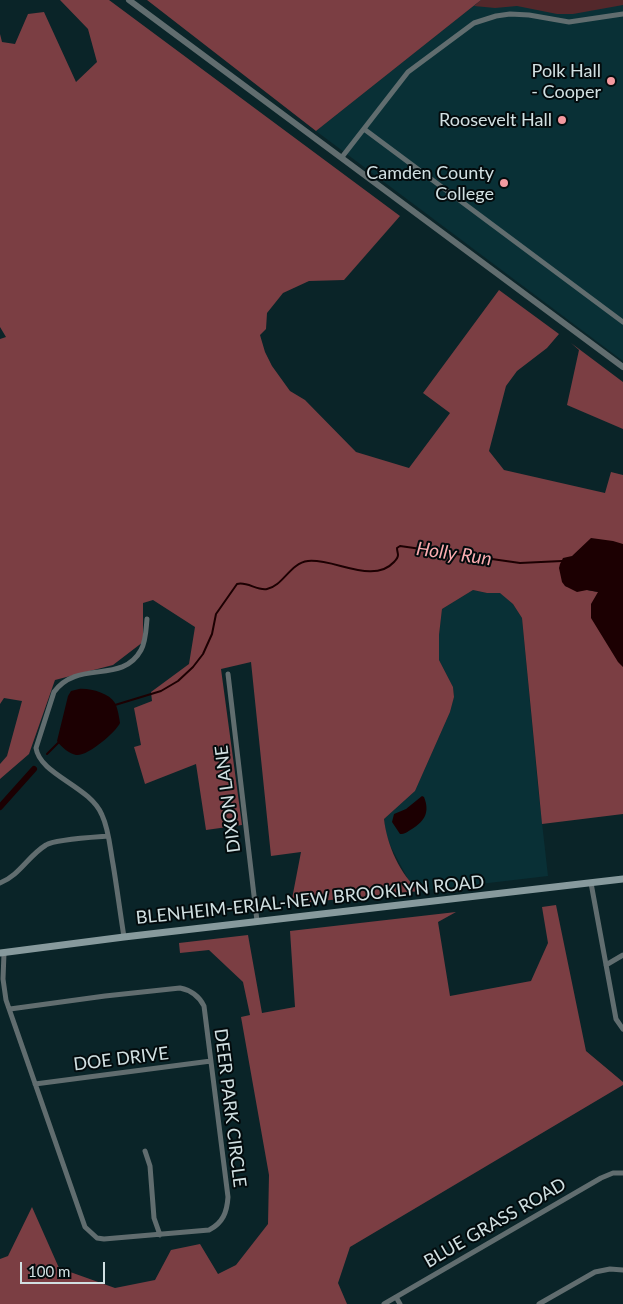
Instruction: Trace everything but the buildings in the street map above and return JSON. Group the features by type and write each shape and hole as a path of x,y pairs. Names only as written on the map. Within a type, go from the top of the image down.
{"main road":[{"name":"BLENHEIM-ERIAL-NEW BROOKLYN ROAD","path":"2,953 257,921 623,879"}],"street":[{"path":"129,0 623,367"},
{"path":"342,157 408,72 468,27 481,20 516,14 569,22 623,14"},
{"path":"364,129 623,322"},
{"path":"124,937 108,836 102,814 88,796 46,766 37,756 36,748 54,692 60,684 76,675 112,670 129,664 141,650 147,619"},
{"name":"DIXON LANE","path":"228,674 257,921"},
{"path":"0,883 15,874 46,844 108,836"},
{"path":"591,883 616,1019 623,1029"},
{"name":"DEER PARK CIRCLE","path":"2,953 6,1000 85,1227 97,1238 104,1239 209,1230 219,1223 228,1208 228,1198 204,1006 197,996 180,988 105,996 10,1010"},
{"path":"606,965 623,955"},
{"name":"DOE DRIVE","path":"35,1084 211,1061"},
{"path":"145,1151 150,1166 154,1218 160,1235"},
{"name":"BLUE GRASS ROAD","path":"384,1304 601,1178 623,1173"},
{"path":"538,1304 595,1272 610,1269 623,1270"},
{"path":"396,1297 400,1304"}],"shaded area":[{"path":"60,0 109,0 400,216 344,280 309,281 283,293 267,313 266,329 260,335 272,366 290,391 305,400 356,452 409,468 450,413 423,393 499,290 559,334 547,348 517,371 506,386 489,451 504,470 605,493 611,472 623,475 623,545 565,586 598,592 623,665 623,814 542,824 522,618 513,604 500,593 473,590 442,609 439,660 453,687 454,697 450,712 415,791 384,819 391,849 396,859 406,877 420,891 291,904 301,852 271,856 251,662 221,669 242,825 206,830 196,764 145,784 134,747 141,745 134,708 152,701 151,692 189,664 195,627 153,600 143,603 143,642 113,665 55,680 29,754 0,779 0,764 7,756 22,701 4,698 0,704 0,339 6,337 0,327 0,34 2,42 15,44 28,14 44,12 76,82 97,62 88,29"},
{"path":"147,0 481,0 316,131"},
{"name":"Camden County College","path":"481,0 623,0 623,361 316,131"},
{"path":"481,0 623,0 623,5 573,14 557,14 517,6 495,8 474,6"},
{"path":"571,343 623,382 623,429 567,405 579,350"},
{"path":"591,538 623,544 623,667 591,618 591,604 598,592 587,590 577,592 565,586 562,582 559,568 563,558 572,556"},
{"path":"473,590 487,593 500,592 513,604 522,618 548,876 420,891 410,883 391,847 386,834 384,819 415,791 450,712 454,697 453,687 439,660 442,609"},
{"path":"79,689 99,692 112,699 117,708 120,723 101,743 81,755 76,755 66,750 57,741 68,696 71,691"},
{"path":"422,796 426,802 425,816 412,829 400,834 392,822 394,814 406,809"},
{"path":"556,905 586,1051 623,1082 623,1085 350,1247 338,1283 347,1304 0,1304 0,1259 8,1256 32,1207 59,1268 115,1288 155,1280 171,1250 200,1244 218,1274 236,1265 268,1224 269,1175 241,1017 250,1015 243,982 209,950 180,953 179,943 248,935 262,1013 295,1007 290,931 456,912 438,922 450,996 531,981 548,943 542,907"}],"waterway":[{"name":"Holly Run","path":"115,705 161,691 178,681 193,667 203,654 212,634 216,614 237,584 241,583 260,589 267,589 278,584 296,566 308,561 318,561 364,571 375,571 385,568 395,561 398,556 397,548 400,546 520,563 562,561"},
{"name":"Holly Run","path":"47,754 59,742"},
{"name":"Holly Run","path":"0,807 34,769"}],"place":[{"name":"Polk Hall - Cooper","path":"611,81"},
{"name":"Roosevelt Hall","path":"562,120"},
{"name":"Camden County College","path":"504,183"}]}
